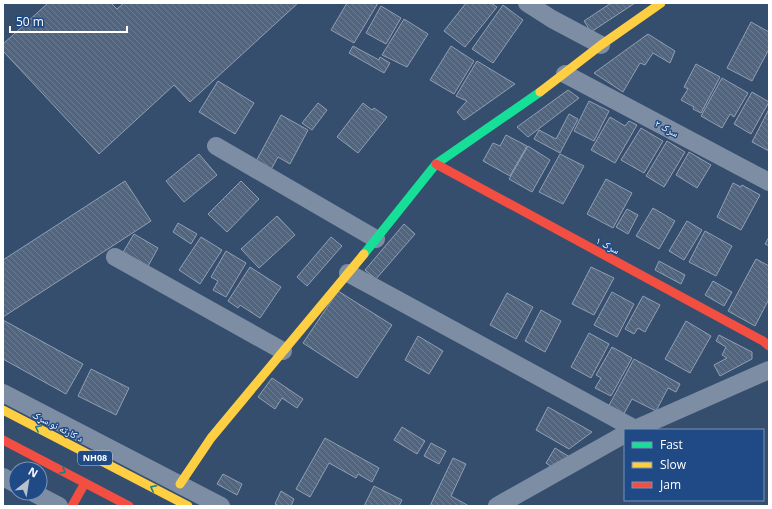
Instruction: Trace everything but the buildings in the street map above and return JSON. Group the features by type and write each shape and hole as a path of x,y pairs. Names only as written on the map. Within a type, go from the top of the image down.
{"main road":[{"path":"180,484 211,438 376,239 436,164 565,74 601,45 661,3"},
{"name":"سرک ۱","path":"436,164 767,339"},
{"name":"د کارته نو سړک","path":"3,410 188,506"},
{"name":"NH08","path":"3,440 129,506"},
{"path":"72,506 85,483"}],"street":[{"path":"527,3 552,19 601,45"},
{"name":"سرک ۲","path":"565,74 769,182"},
{"path":"216,146 376,239"},
{"path":"115,257 283,351"},
{"path":"348,273 627,429"},
{"path":"636,429 769,370"},
{"path":"3,392 220,506"},
{"path":"497,506 624,435"},
{"path":"48,500 59,506"}],"traffic: fast":[{"path":"364,254 436,164 540,92"}],"traffic: slow":[{"path":"540,92 601,45 661,3"},
{"path":"180,484 211,438 364,254"},
{"path":"3,410 188,506"}],"traffic: jam":[{"path":"436,164 763,341 769,346"},
{"path":"3,440 129,506"},
{"path":"72,506 85,483"}]}
